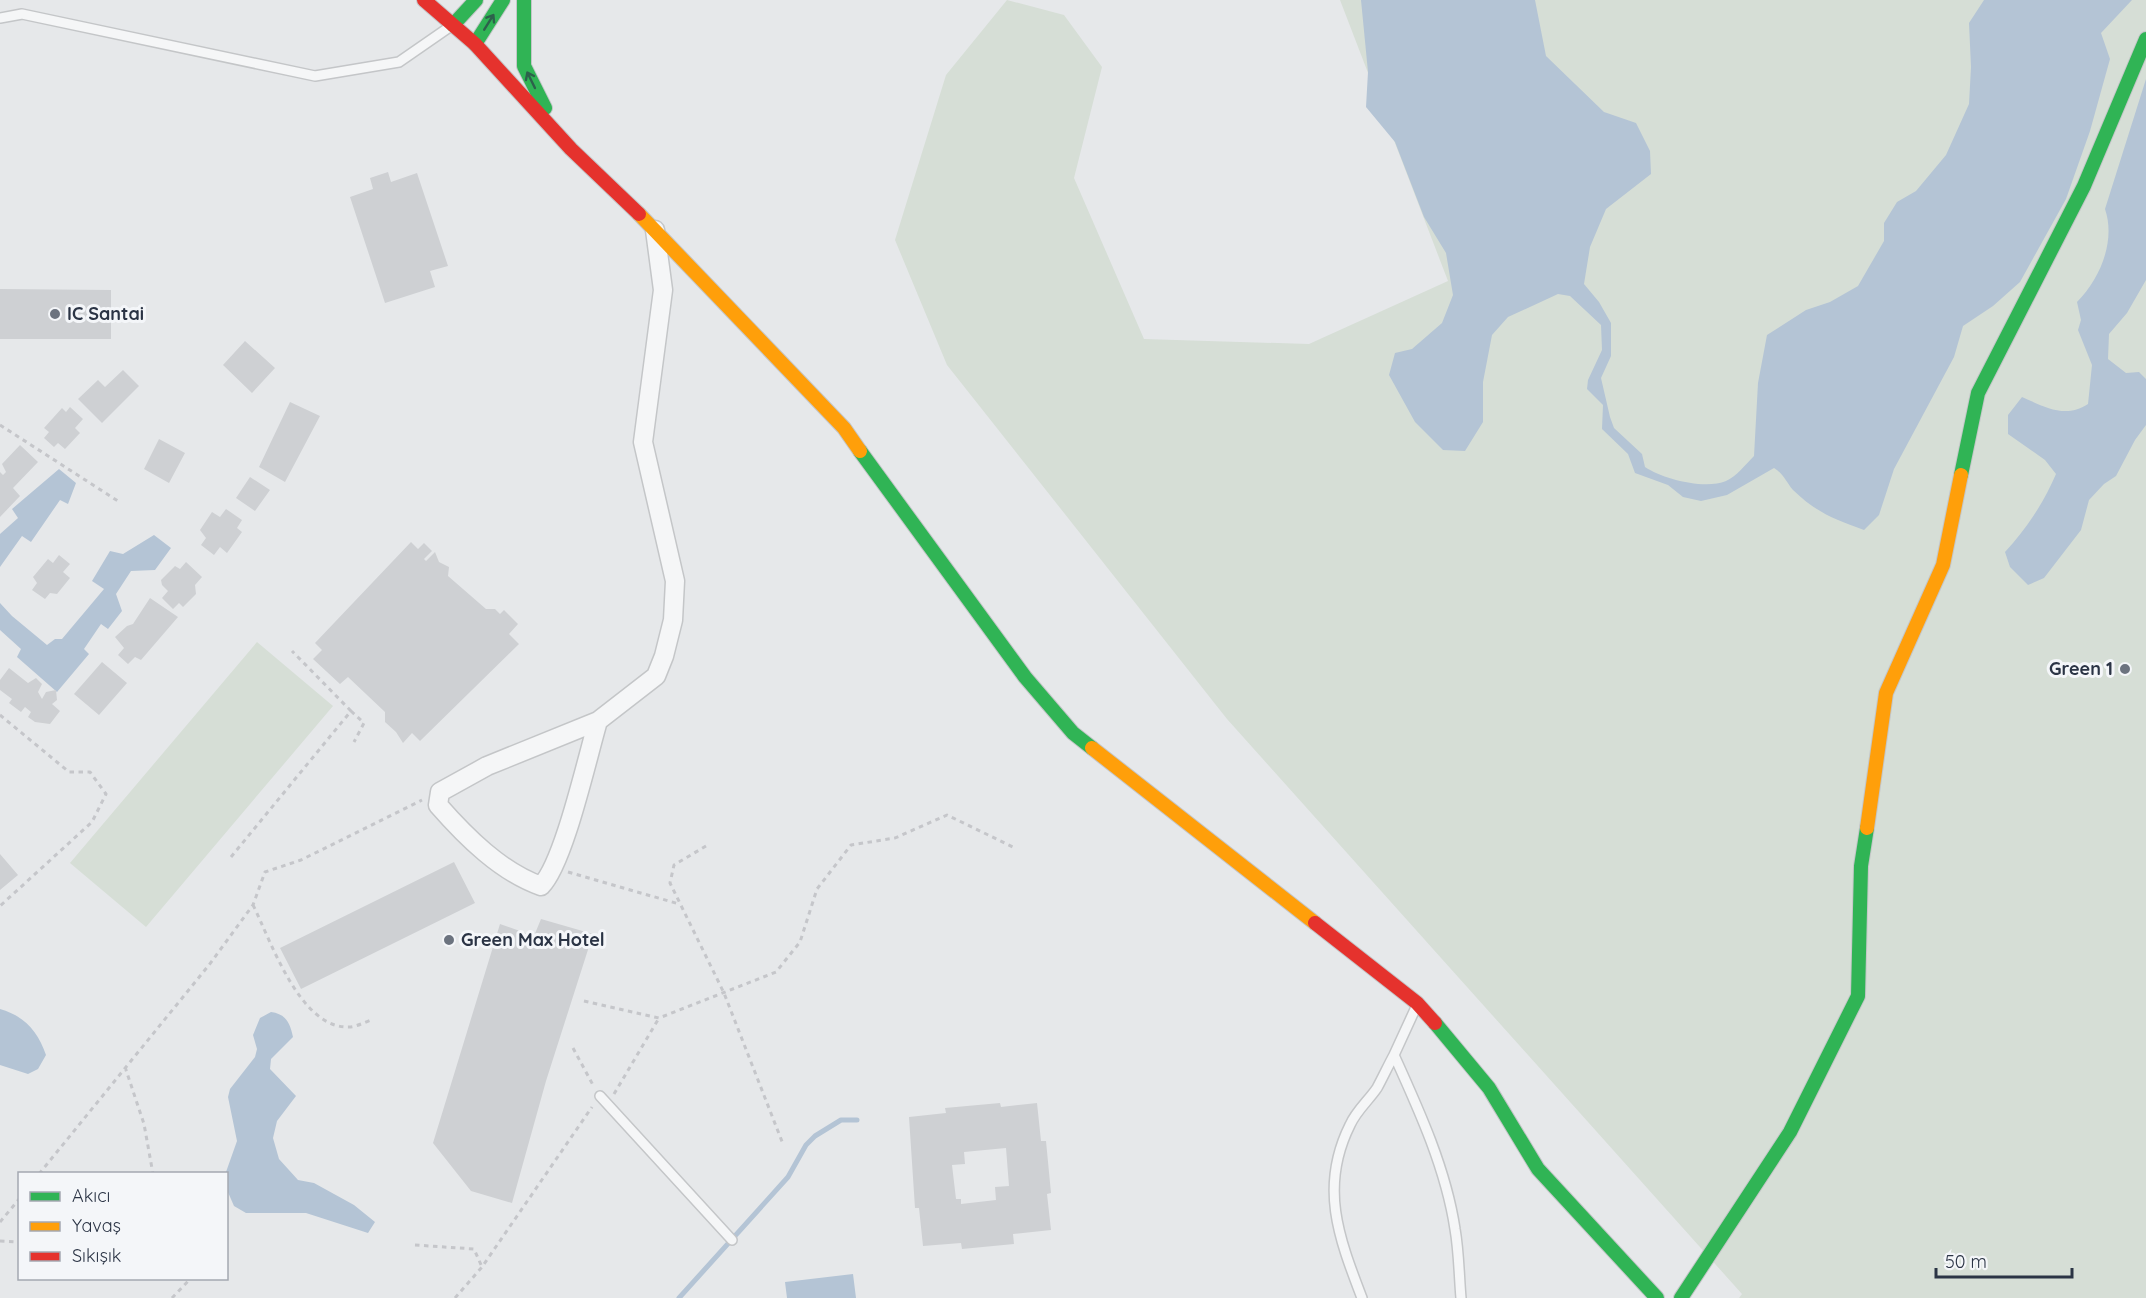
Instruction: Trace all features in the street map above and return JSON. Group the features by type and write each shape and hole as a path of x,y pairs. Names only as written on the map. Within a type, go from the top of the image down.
{"street":[{"path":"424,0 475,44 571,149 656,230 844,428 1026,677 1073,733 1418,1003 1458,1048 1497,1100 1521,1146 1538,1168 1658,1298"},
{"path":"453,25 476,0"},
{"path":"475,44 502,0"},
{"path":"524,0 524,66 541,101 571,149"},
{"path":"1681,1298 1790,1132 1858,996 1862,866 1886,693 1944,565 1978,393 2084,186 2146,39"},
{"path":"598,721 554,868 550,877 541,886 519,879 460,830 438,805 440,792 487,766 598,721 656,676 674,620 675,581 643,442 663,290 656,230"}],"lane":[{"path":"0,18 21,14 315,76 399,62 453,25"},
{"path":"1362,1298 1339,1234 1332,1194 1337,1153 1351,1122 1377,1087 1418,1003"},
{"path":"1394,1055 1420,1112 1440,1173 1455,1228 1461,1298"},
{"path":"600,1096 732,1240"}],"path":[{"path":"0,424 121,503"},
{"path":"292,651 364,723 354,742"},
{"path":"231,857 351,711"},
{"path":"0,715 69,772 90,772 106,794 92,822 0,906"},
{"path":"40,1172 209,965 253,905 266,872 301,860 440,792"},
{"path":"584,1001 659,1018 776,972 800,942 817,890 851,845 895,838 947,815 1015,848"},
{"path":"706,846 674,865 670,883 724,993 783,1144"},
{"path":"554,868 679,904"},
{"path":"253,905 302,1002 322,1021 349,1027 371,1020"},
{"path":"456,1298 482,1267 600,1096 614,1094 659,1018"},
{"path":"573,1048 600,1096"},
{"path":"125,1067 144,1124 153,1172"},
{"path":"0,1222 18,1200"},
{"path":"0,1241 18,1242"},
{"path":"415,1245 474,1249 482,1267"},
{"path":"172,1298 189,1280"}],"shaded area":[{"path":"1007,0 1064,15 1102,67 1074,178 1144,339 1309,344 1448,281 1340,0 2146,0 2146,1298 1739,1298 1742,1294 1227,719 947,365 895,240 946,75"},
{"path":"257,642 333,706 146,927 70,863"}],"water":[{"path":"1361,0 1535,0 1546,56 1604,112 1636,123 1650,151 1651,174 1606,209 1590,247 1584,284 1599,302 1611,323 1611,356 1601,378 1614,428 1642,454 1645,467 1662,476 1684,482 1707,484 1730,479 1754,456 1758,383 1767,335 1806,310 1830,302 1858,286 1884,241 1884,223 1897,202 1916,191 1946,155 1969,104 1971,67 1969,23 1984,0 2132,0 2101,33 2110,59 2090,131 2066,199 2020,282 1993,306 1963,326 1954,357 1894,469 1879,515 1864,530 1818,510 1793,490 1783,475 1774,468 1727,495 1701,501 1683,497 1668,485 1635,473 1628,454 1602,429 1603,405 1587,389 1588,380 1602,350 1601,325 1570,296 1558,294 1508,317 1492,335 1483,382 1483,422 1465,451 1443,450 1415,422 1389,375 1395,353 1412,349 1442,323 1453,295 1446,253 1424,217 1395,142 1366,107 1368,72"},
{"path":"2146,79 2146,280 2127,313 2109,334 2108,359 2126,373 2139,372 2146,379 2146,425 2135,440 2116,476 2104,484 2089,500 2081,530 2044,578 2028,585 2010,567 2005,552 2034,515 2056,474 2045,460 2008,434 2008,415 2022,397 2047,408 2063,411 2071,411 2088,404 2092,365 2078,330 2081,320 2077,302 2093,282 2104,259 2108,234 2105,209"},
{"path":"59,469 76,483 68,504 60,500 31,542 22,536 0,567 0,534 18,518 12,509"},
{"path":"154,535 171,548 155,570 131,571 116,594 122,611 108,629 101,624 84,649 89,654 57,692 17,657 21,649 0,630 0,603 47,645 55,639 62,639 104,589 92,581 110,551 123,554"},
{"path":"0,1009 17,1016 35,1032 46,1055 38,1069 28,1074 0,1065"},
{"path":"271,1012 280,1015 286,1020 293,1037 271,1059 270,1069 296,1096 277,1121 273,1138 279,1159 298,1180 314,1183 354,1205 375,1222 368,1233 306,1213 246,1213 234,1206 228,1192 228,1172 226,1172 237,1141 228,1097 230,1089 255,1057 257,1049 253,1035 260,1018"},
{"path":"853,1274 856,1298 787,1298 785,1282"}],"building":[{"path":"388,172 391,182 417,173 448,266 430,271 435,287 385,303 350,197 373,189 370,178"},
{"name":"IC Santai","path":"0,289 111,290 111,339 0,339"},
{"path":"245,341 275,368 252,393 223,365"},
{"path":"123,370 139,386 102,423 78,399 98,380 105,387"},
{"path":"290,402 320,416 285,482 259,467"},
{"path":"70,407 83,419 75,428 80,433 65,449 58,443 54,447 44,438 49,432 44,428 62,408 66,412"},
{"path":"159,439 185,453 169,483 144,469"},
{"path":"20,445 38,462 13,488 20,496 0,517 0,472 3,475 6,472 2,464"},
{"path":"250,477 270,490 255,511 236,498"},
{"path":"226,509 242,520 237,528 242,532 227,553 220,547 214,555 201,545 206,538 200,530 212,512 220,517"},
{"path":"411,542 418,549 424,543 432,551 424,559 426,561 435,552 439,562 449,567 448,576 486,609 495,609 500,614 504,610 518,624 509,634 519,644 420,741 412,733 403,743 396,732 385,722 385,712 348,677 340,684 313,659 322,650 315,643"},
{"path":"59,555 70,564 63,572 70,578 57,594 50,593 45,599 32,590 37,583 33,577 48,559 53,563"},
{"path":"186,562 202,577 195,585 196,594 183,607 179,603 173,609 162,598 168,591 162,585 161,580 175,566 180,569"},
{"path":"150,598 178,617 141,660 135,657 128,664 118,655 124,648 115,637 127,626 133,624"},
{"path":"102,662 127,683 99,715 74,694"},
{"path":"9,668 28,683 36,678 42,684 38,692 42,699 46,692 56,690 57,700 52,704 60,711 50,724 35,722 28,717 31,712 25,707 21,712 9,703 12,699 0,690 0,680"},
{"path":"0,854 18,875 0,890"},
{"path":"454,862 475,903 301,989 280,948"},
{"path":"541,919 593,934 546,1081 512,1203 471,1191 433,1143 500,924 534,936"},
{"path":"1000,1103 1001,1107 1037,1103 1041,1141 1046,1141 1051,1193 1047,1194 1051,1230 1013,1234 1014,1244 962,1249 961,1243 923,1246 919,1208 915,1208 909,1117 946,1113 945,1108","holes":["1006,1148 1009,1186 995,1187 996,1200 961,1204 961,1199 956,1199 952,1165 965,1164 964,1152"]}],"waterway":[{"path":"679,1298 788,1177 806,1145 815,1136 841,1120 857,1120"}],"traffic: fast":[{"path":"453,25 476,0"},
{"path":"475,44 503,0"},
{"path":"524,0 524,66 545,108"},
{"path":"1961,475 1978,393 2084,186 2146,39"},
{"path":"860,451 1025,677 1073,733 1092,748"},
{"path":"1681,1298 1790,1132 1858,996 1861,866 1867,828"},
{"path":"1435,1023 1489,1088 1538,1169 1657,1298"}],"traffic: slow":[{"path":"639,214 844,428 860,451"},
{"path":"1867,828 1886,693 1943,565 1961,475"},
{"path":"1092,748 1315,923"}],"traffic: jam":[{"path":"424,0 475,44 571,149 639,214"},
{"path":"1315,923 1417,1003 1435,1023"}],"place":[{"name":"IC Santai","path":"55,314"},
{"name":"Green 1","path":"2125,669"},
{"name":"Green Max Hotel","path":"449,940"}]}
